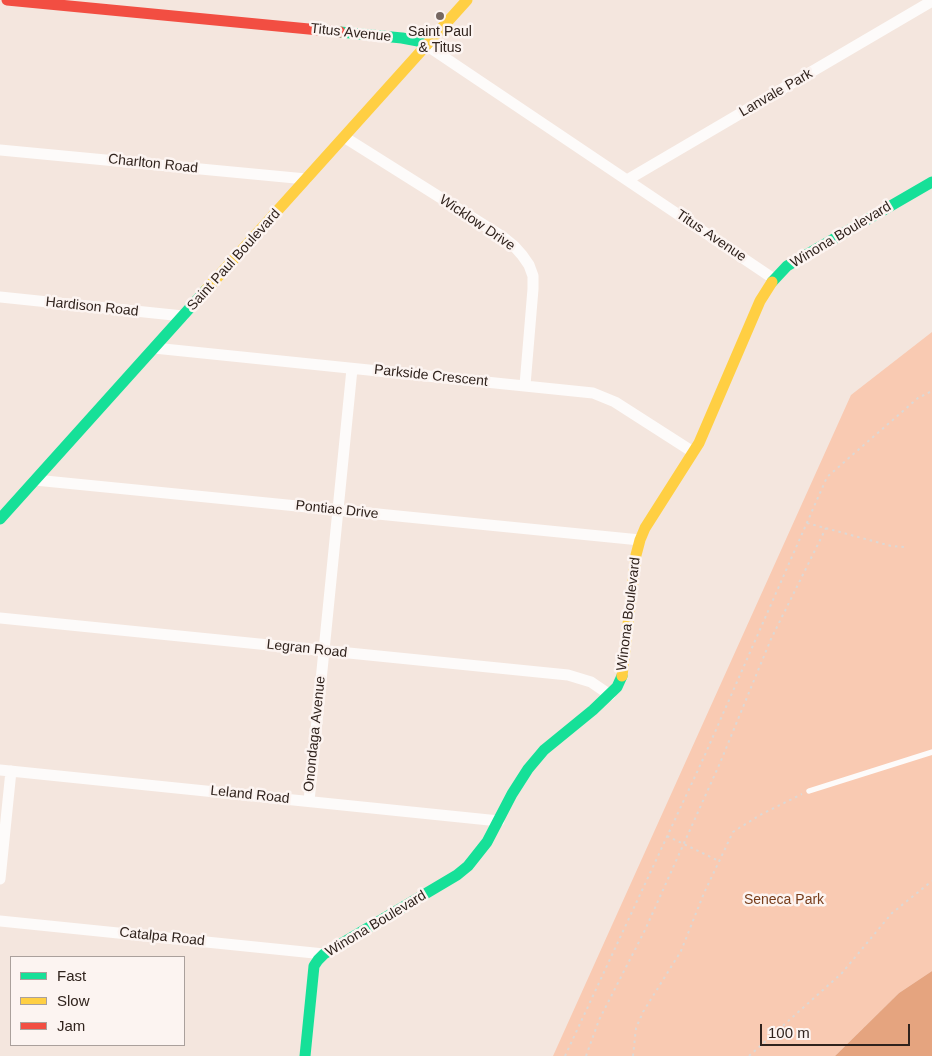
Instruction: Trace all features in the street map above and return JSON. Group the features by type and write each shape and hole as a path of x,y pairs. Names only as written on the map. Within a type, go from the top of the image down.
{"street":[{"name":"Titus Avenue","path":"7,0 418,41 774,278"},
{"name":"Saint Paul Boulevard","path":"0,519 468,0"},
{"name":"Lanvale Park","path":"627,180 926,2"},
{"name":"Wicklow Drive","path":"344,137 503,237 522,255 529,265 533,276 526,385"},
{"name":"Charlton Road","path":"0,150 306,179"},
{"name":"Winona Boulevard","path":"305,1056 314,966 324,954 457,875 468,866 478,855 528,769 544,750 617,687 622,676 636,555 640,540 645,528 699,443 760,301 774,278 787,266 932,182"},
{"name":"Hardison Road","path":"0,297 183,316"},
{"name":"Parkside Crescent","path":"154,348 581,391 605,397 693,452"},
{"name":"Onondaga Avenue","path":"309,801 352,369"},
{"name":"Pontiac Drive","path":"35,480 640,540"},
{"name":"Legran Road","path":"0,618 568,675 591,682 610,695"},
{"name":"Leland Road","path":"5,770 499,821"},
{"path":"0,880 5,770"},
{"name":"Catalpa Road","path":"0,921 324,954"}],"lane":[{"path":"809,791 932,752"}],"path":[{"path":"564,1056 704,756 827,477 918,398 932,390"},
{"path":"807,523 891,546 905,547"},
{"path":"586,1056 599,1020 645,930 720,763 771,639 826,528"},
{"path":"633,1056 636,1028 643,1012 681,951 704,893 733,832 760,815 809,791"},
{"path":"667,836 719,861"},
{"path":"749,1056 842,973 892,913 932,881"}],"green space":[{"name":"Seneca Park","path":"932,332 932,971 899,993 835,1056 553,1056 851,395"}],"shaded area":[{"path":"932,971 932,1056 835,1056 899,993"}],"traffic: fast":[{"path":"340,32 402,38 418,41 426,45"},
{"path":"772,282 787,266 932,182"},
{"path":"0,519 206,290"},
{"path":"305,1056 314,966 318,960 324,954 457,875 468,866 487,842 512,794 528,769 544,750 593,710 617,687 622,676"}],"traffic: slow":[{"path":"206,290 467,0"},
{"path":"622,676 636,555 640,540 645,528 699,443 760,301 772,282"}],"traffic: jam":[{"path":"7,0 340,32"}],"place":[{"name":"Saint Paul & Titus","path":"440,16"}]}
